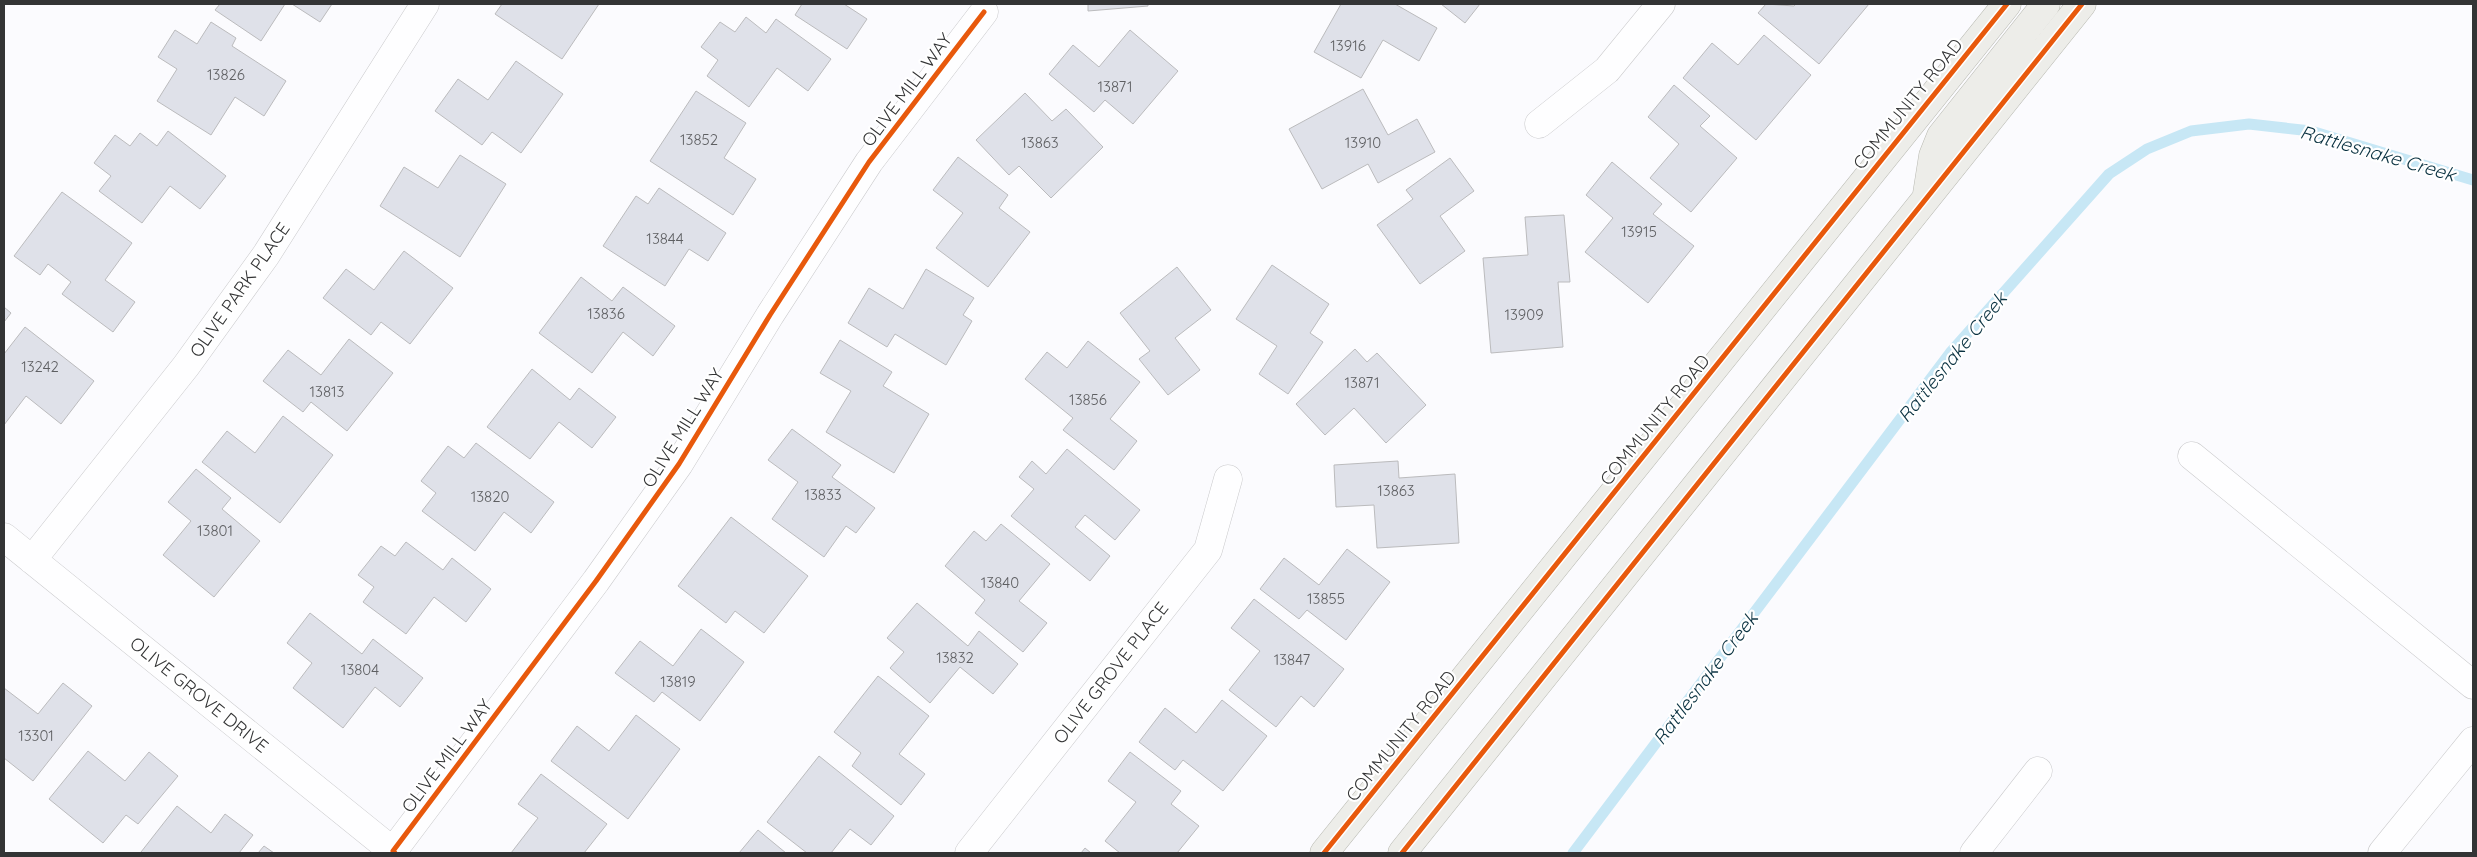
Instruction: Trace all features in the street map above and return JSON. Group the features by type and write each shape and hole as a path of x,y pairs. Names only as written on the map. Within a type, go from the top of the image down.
{"main road":[{"name":"COMMUNITY ROAD","path":"1324,853 2007,4"},
{"path":"1926,198 1934,156 1941,136 2046,4"},
{"path":"1402,853 2082,4"}],"street":[{"name":"OLIVE PARK PLACE","path":"32,560 186,366 266,255 425,4"},
{"path":"1538,124 1607,70 1661,4"},
{"name":"OLIVE MILL WAY","path":"394,852 618,550 679,464 770,315 869,162 984,12"},
{"path":"2192,456 2473,685"},
{"name":"OLIVE GROVE PLACE","path":"969,853 1208,550 1228,479"},
{"name":"OLIVE GROVE DRIVE","path":"4,537 394,852"},
{"path":"2382,853 2473,741"},
{"path":"1974,853 2038,771"}],"building":[{"path":"220,4 285,4 261,41 215,10"},
{"path":"292,4 332,4 320,22"},
{"path":"502,4 599,4 562,59 495,14"},
{"path":"802,4 844,4 867,19 847,49 795,15"},
{"path":"1088,4 1148,4 1148,6 1088,11"},
{"path":"1341,4 1395,4 1437,28 1419,61 1383,40 1361,78 1314,52"},
{"path":"1441,4 1480,4 1465,23"},
{"path":"1766,4 1794,6 1796,4 1869,4 1819,64 1758,13"},
{"path":"746,17 766,33 776,19 831,59 808,91 777,68 749,107 707,76 718,60 701,47 720,22 735,32"},
{"path":"211,22 236,38 232,46 286,81 264,116 235,97 211,135 157,101 177,69 158,57 175,30 197,44"},
{"path":"1130,30 1178,71 1133,124 1105,100 1094,112 1049,74 1073,45 1099,67"},
{"path":"1764,35 1811,75 1756,140 1683,78 1712,43 1738,65"},
{"path":"516,61 563,94 521,153 492,132 482,145 435,111 458,79 488,100"},
{"path":"1674,85 1710,116 1700,126 1737,158 1691,212 1650,178 1679,144 1648,117"},
{"path":"1363,89 1388,135 1417,119 1435,152 1378,183 1368,164 1322,189 1289,129"},
{"path":"696,91 746,123 724,158 756,179 733,215 650,161"},
{"path":"1025,93 1052,121 1066,109 1103,147 1051,198 1019,166 1009,175 976,140"},
{"path":"168,131 226,176 200,209 170,186 142,223 99,191 111,176 94,163 115,135 130,146 140,133 157,146"},
{"path":"460,155 506,184 460,257 380,206 404,167 438,188"},
{"path":"958,157 1008,195 999,208 1030,232 988,287 936,248 963,213 933,190"},
{"path":"1450,158 1474,191 1440,216 1465,251 1420,284 1377,225 1413,199 1406,190"},
{"path":"1612,162 1662,204 1653,214 1694,246 1648,303 1585,252 1613,218 1586,195"},
{"path":"659,188 726,233 708,261 689,249 665,286 603,246 636,196 648,204"},
{"path":"62,192 132,243 105,280 135,302 113,332 62,294 71,282 48,264 40,275 14,256"},
{"path":"1564,215 1570,282 1558,282 1563,347 1491,353 1483,258 1528,255 1525,217"},
{"path":"404,251 453,288 410,344 381,322 371,335 323,298 346,269 374,290"},
{"path":"1272,265 1329,304 1310,333 1323,342 1288,394 1259,374 1277,346 1236,319"},
{"path":"1177,267 1211,310 1175,338 1200,370 1168,395 1139,359 1150,351 1120,313"},
{"path":"926,269 974,298 963,315 972,321 946,365 895,334 887,347 848,323 869,288 903,309"},
{"path":"581,277 612,301 623,287 675,326 653,356 623,332 592,373 539,333"},
{"path":"4,307 11,313 4,322"},
{"path":"25,327 94,381 61,424 26,396 4,425 4,354"},
{"path":"349,339 393,373 347,431 311,402 303,412 263,381 288,350 321,375"},
{"path":"840,340 892,372 883,386 929,414 894,473 826,432 851,391 820,373"},
{"path":"1088,341 1140,382 1110,419 1137,441 1114,470 1063,430 1073,418 1025,379 1047,352 1067,368"},
{"path":"1355,349 1367,362 1377,353 1426,405 1386,443 1354,408 1325,435 1296,404"},
{"path":"532,369 570,400 579,388 616,417 592,448 559,422 530,459 487,427"},
{"path":"283,416 333,455 280,523 202,462 227,431 255,453"},
{"path":"792,429 841,465 832,477 875,508 856,533 846,526 824,557 772,519 798,482 768,460"},
{"path":"476,443 554,502 531,533 504,512 475,551 422,511 436,493 421,481 448,446 464,458"},
{"path":"1067,449 1140,510 1115,540 1085,515 1075,527 1110,556 1090,581 1011,516 1034,489 1019,477 1032,461 1046,474"},
{"path":"1398,461 1399,478 1455,474 1459,543 1377,548 1374,505 1336,507 1334,465"},
{"path":"196,469 231,498 222,509 260,541 214,597 163,555 191,521 168,502"},
{"path":"731,517 808,576 764,633 735,611 726,623 678,586"},
{"path":"1001,524 1050,564 1019,601 1047,623 1023,652 975,613 985,600 945,566 974,531 986,541"},
{"path":"406,542 443,570 452,558 491,589 466,622 434,597 406,634 363,602 374,587 358,575 381,546 395,556"},
{"path":"1347,549 1390,582 1346,640 1307,610 1299,619 1260,589 1284,558 1319,585"},
{"path":"1254,599 1344,669 1314,707 1301,696 1276,727 1229,690 1260,651 1231,628"},
{"path":"917,603 968,646 979,631 1018,664 993,694 960,667 930,703 890,668 904,652 887,638"},
{"path":"310,613 362,654 373,639 423,678 400,707 375,687 343,728 293,688 312,663 287,643"},
{"path":"701,629 744,662 700,721 662,692 654,702 615,673 640,641 673,666"},
{"path":"878,676 929,716 899,754 925,774 901,805 852,766 861,753 834,732"},
{"path":"63,683 92,706 33,781 4,758 4,688 38,714"},
{"path":"1222,700 1267,736 1223,791 1183,760 1175,770 1139,742 1165,708 1196,733"},
{"path":"636,715 680,749 628,819 551,761 577,726 609,751"},
{"path":"88,751 125,781 149,752 178,776 138,824 126,815 103,843 49,799"},
{"path":"1130,752 1181,791 1171,804 1199,826 1177,853 1120,853 1105,841 1136,802 1108,781"},
{"path":"819,756 894,816 871,845 850,829 831,853 807,853 767,822"},
{"path":"541,774 607,824 584,853 511,853 538,818 518,804"},
{"path":"177,806 211,833 225,814 253,835 239,853 141,852"},
{"path":"758,830 786,853 739,853"},
{"path":"264,846 274,853 258,853"},
{"path":"1085,848 1091,853 1081,853"}],"waterway":[{"name":"Rattlesnake Creek","path":"1573,853 1950,353 2109,174 2147,149 2191,131 2249,124 2311,131 2473,180"}],"cycle path":[{"path":"1324,853 2007,4"},
{"path":"1402,853 2082,4"},
{"path":"395,853 393,851 596,581 679,464 770,315 869,162 984,12"}]}
